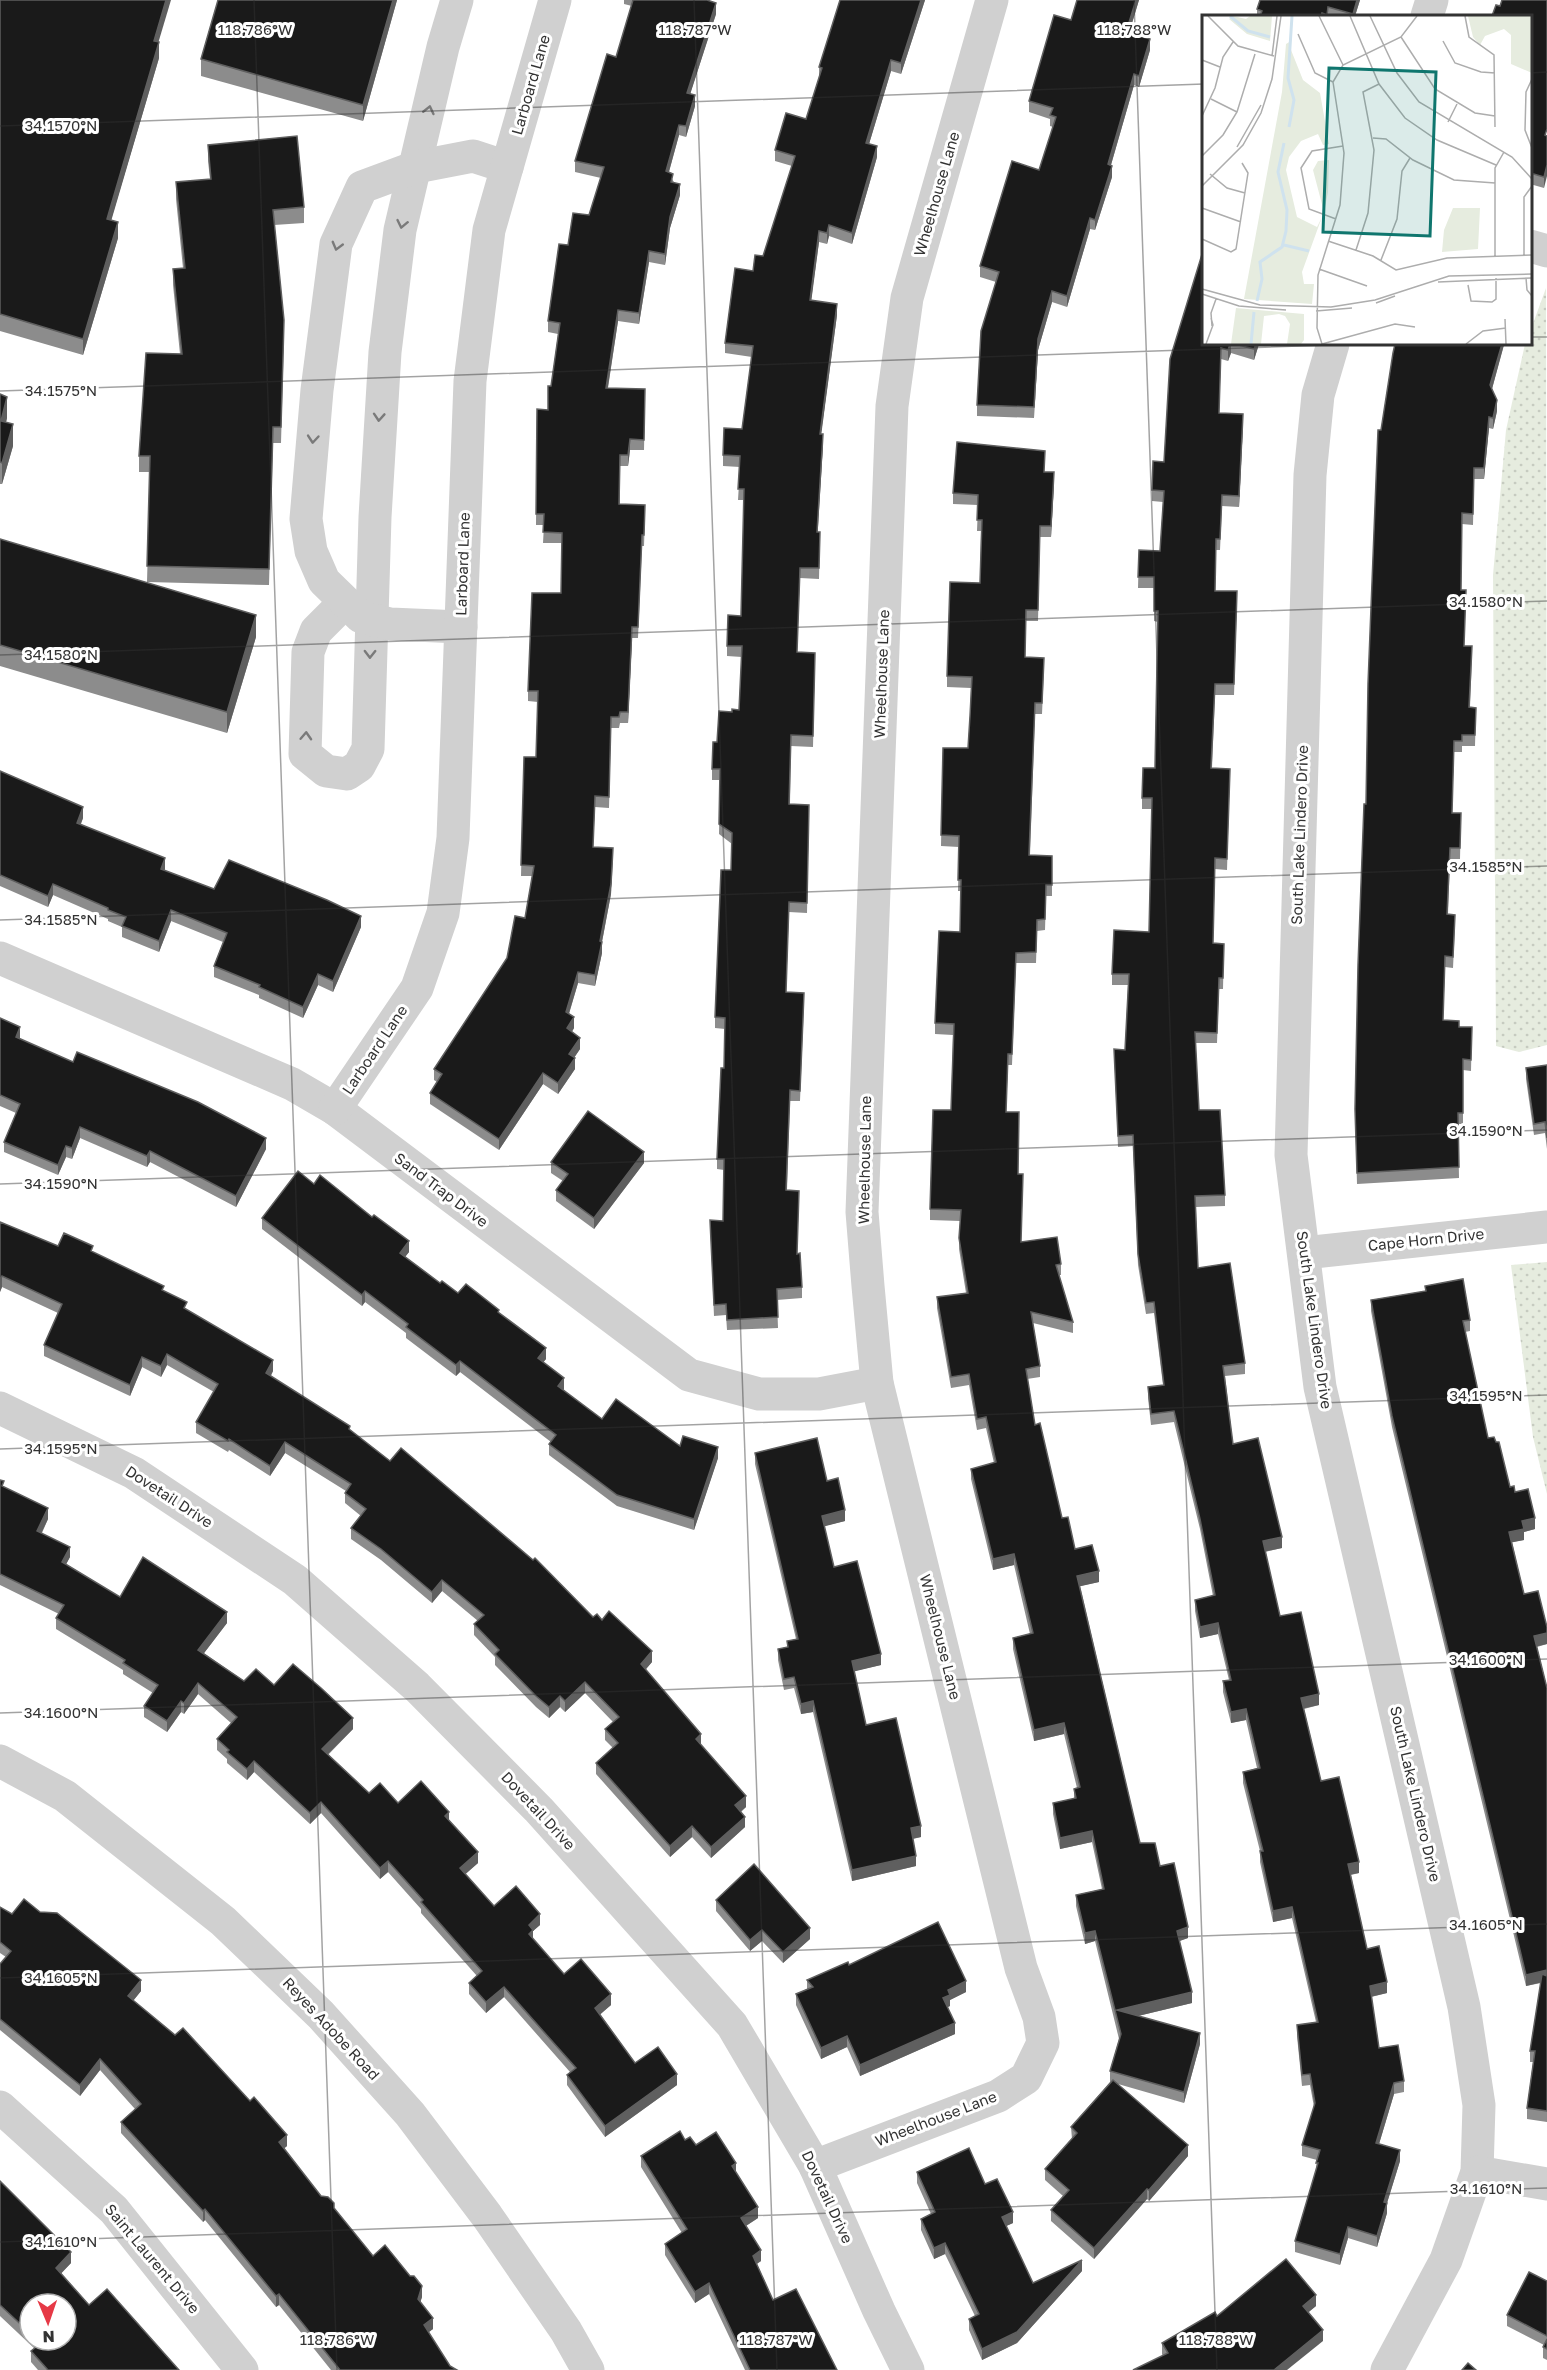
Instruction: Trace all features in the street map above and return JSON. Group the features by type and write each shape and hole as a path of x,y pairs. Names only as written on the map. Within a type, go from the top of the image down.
{"street":[{"path":"358,611 400,230 443,47 457,0"},
{"name":"Larboard Lane","path":"335,1109 417,988 443,913 453,838 470,381 489,230 555,0"},
{"name":"Wheelhouse Lane","path":"815,2166 998,2096 1026,2078 1043,2043 1039,2017 1022,1968 878,1383 862,1212 892,406 907,298 992,0"},
{"path":"1427,15 1432,0"},
{"path":"461,627 390,624 358,611 324,581 311,551 306,519 317,390 336,244 362,187 416,167 473,156 507,167"},
{"path":"1532,247 1547,251"},
{"name":"South Lake Lindero Drive","path":"1333,345 1318,395 1310,475 1291,1155 1320,1387 1464,2007 1479,2106 1477,2172 1446,2260 1387,2370"},
{"name":"Sand Trap Drive","path":"0,958 292,1084 335,1109 689,1375 759,1394 819,1394 878,1383"},
{"name":"Cape Horn Drive","path":"1304,1253 1547,1227"},
{"name":"Dovetail Drive","path":"0,1408 134,1473 295,1580 417,1687 539,1810 732,2025 815,2166 879,2311 908,2370"},
{"name":"Reyes Adobe Road","path":"0,1761 65,1796 223,1921 321,2015 410,2114 487,2216 566,2331 588,2370"},
{"name":"Saint Laurent Drive","path":"0,2106 114,2210 242,2370"},
{"path":"1477,2172 1547,2184"}],"shaded area":[{"path":"1546,288 1547,1045 1519,1052 1496,1046 1493,575 1506,430 1525,345 1532,345 1532,326"},
{"path":"1547,1262 1547,1494 1533,1437 1511,1265"}],"building":[{"path":"0,0 166,0 154,41 159,42 107,219 118,222 83,339 0,314"},
{"path":"218,0 393,0 363,105 201,59"},
{"path":"633,0 707,0 716,3 687,93 695,95 686,126 679,125 666,171 673,174 671,182 680,184 670,217 665,254 649,251 639,313 618,310 606,388 645,389 644,440 630,439 628,455 620,455 619,504 645,505 638,627 632,627 628,712 620,712 619,717 611,717 609,797 595,796 593,847 613,848 611,884 600,941 602,942 595,975 578,972 566,1012 574,1017 567,1028 580,1038 569,1054 575,1058 558,1083 543,1073 499,1139 430,1093 442,1074 434,1069 507,958 515,916 525,918 534,866 521,865 524,757 536,757 538,691 528,691 532,593 561,593 562,533 543,532 544,514 536,514 537,409 548,410 548,386 551,386 560,323 548,321 559,244 568,245 573,213 589,215 604,167 575,161 607,54 616,57"},
{"path":"840,0 921,0 901,63 891,60 866,143 877,146 852,233 829,225 827,233 819,231 810,300 837,304 820,434 823,434 817,532 820,532 819,568 800,568 797,652 815,653 813,736 791,735 789,804 809,805 807,903 789,902 786,992 804,993 800,1091 790,1090 786,1190 799,1191 797,1254 800,1253 802,1287 777,1289 778,1317 727,1320 726,1304 714,1305 710,1220 723,1221 724,1159 717,1159 721,1068 724,1068 725,1018 715,1017 721,870 731,870 732,833 719,824 720,769 712,769 713,742 717,742 719,711 739,710 742,646 727,646 728,615 741,616 744,489 738,489 740,456 723,455 724,428 742,429 753,346 725,343 735,268 753,271 755,255 763,256 795,156 775,150 786,113 806,119"},
{"path":"1077,0 1136,0 1126,32 1150,39 1139,76 1134,74 1108,164 1112,166 1095,220 1090,218 1067,296 1052,291 1038,339 1034,407 977,405 981,331 999,272 980,266 1012,161 1039,170 1056,117 1050,115 1053,108 1029,101 1054,15 1071,20"},
{"path":"1260,0 1357,0 1353,14 1328,7 1327,15 1322,13 1321,15 1260,15 1262,11 1257,9"},
{"path":"1502,0 1547,0 1547,129 1545,135 1547,136 1547,165 1544,177 1532,174 1532,15 1492,15 1496,5 1500,6"},
{"path":"297,136 304,207 273,210 284,320 281,427 273,427 269,569 147,566 150,456 139,456 146,353 182,354 173,269 185,268 176,182 211,179 208,145"},
{"path":"1202,254 1202,345 1230,345 1228,350 1221,348 1219,413 1243,414 1239,496 1222,495 1220,539 1216,539 1215,591 1237,591 1234,684 1215,684 1211,768 1230,769 1227,859 1215,858 1213,943 1224,944 1223,978 1219,978 1217,1033 1195,1032 1199,1110 1220,1110 1225,1195 1195,1196 1198,1268 1230,1263 1245,1363 1223,1366 1233,1444 1258,1438 1282,1537 1263,1541 1280,1616 1301,1612 1319,1694 1301,1698 1321,1781 1339,1777 1359,1862 1348,1864 1367,1949 1379,1946 1387,1982 1370,1986 1379,2048 1398,2045 1404,2081 1394,2083 1376,2143 1400,2150 1384,2202 1387,2203 1377,2236 1348,2227 1340,2254 1295,2241 1320,2150 1302,2145 1315,2103 1310,2074 1302,2075 1297,2025 1318,2022 1292,1907 1273,1911 1260,1851 1263,1851 1243,1772 1260,1768 1246,1709 1231,1712 1223,1681 1231,1680 1218,1623 1200,1627 1195,1600 1215,1595 1200,1519 1174,1411 1151,1414 1148,1387 1164,1385 1154,1302 1146,1303 1138,1254 1133,1135 1118,1136 1114,1049 1125,1050 1129,974 1112,974 1114,930 1149,932 1152,798 1142,798 1143,768 1155,768 1158,611 1154,611 1154,577 1138,577 1139,550 1160,551 1164,491 1152,490 1153,461 1164,462 1170,359"},
{"path":"1239,345 1256,345 1254,349"},
{"path":"1395,345 1502,345 1490,385 1497,400 1493,418 1489,417 1484,468 1474,468 1473,514 1462,513 1461,590 1466,590 1464,646 1472,646 1469,707 1476,708 1475,735 1462,735 1462,741 1454,741 1452,813 1461,813 1460,848 1450,848 1447,914 1455,915 1453,957 1445,956 1443,1020 1459,1021 1459,1027 1472,1027 1471,1060 1463,1059 1463,1113 1458,1113 1459,1167 1357,1173 1355,1109 1358,965 1364,804 1366,804 1368,684 1378,430 1381,430"},
{"path":"0,394 7,397 1,421 13,424 2,463 0,462"},
{"path":"957,442 1045,451 1044,472 1054,472 1051,526 1040,526 1038,610 1026,610 1025,657 1044,658 1042,703 1035,703 1029,855 1052,856 1052,885 1046,885 1045,919 1037,920 1036,952 1016,953 1012,1054 1008,1054 1006,1112 1019,1112 1018,1174 1023,1174 1021,1242 1057,1237 1061,1264 1056,1265 1073,1322 1031,1312 1040,1366 1026,1369 1035,1425 1040,1423 1062,1518 1068,1517 1075,1549 1092,1545 1099,1571 1077,1576 1140,1843 1155,1843 1160,1866 1174,1863 1188,1927 1177,1931 1192,1992 1117,2010 1200,2033 1184,2092 1110,2071 1121,2034 1095,1931 1085,1933 1076,1895 1104,1889 1092,1831 1060,1838 1053,1803 1076,1798 1074,1789 1080,1787 1064,1723 1034,1730 1013,1638 1033,1633 1014,1554 993,1559 971,1469 996,1462 986,1417 977,1419 969,1374 951,1377 937,1297 968,1293 959,1238 961,1210 930,1209 933,1110 951,1110 954,1024 935,1023 939,931 960,932 959,836 941,835 943,748 968,748 972,677 947,676 950,582 980,583 982,520 977,520 978,495 953,493"},
{"path":"0,539 256,615 227,712 0,645"},
{"path":"0,771 83,807 77,823 165,858 161,869 214,889 229,860 361,916 333,981 318,974 303,1007 259,987 260,985 214,966 227,933 171,910 159,941 122,926 126,917 53,884 48,896 0,875"},
{"path":"0,1018 20,1027 16,1037 73,1062 77,1052 198,1102 266,1138 236,1196 150,1151 147,1156 80,1127 72,1148 66,1146 58,1165 4,1142 20,1104 0,1095"},
{"path":"1547,1065 1547,1138 1545,1122 1534,1124 1526,1068"},
{"path":"588,1111 644,1152 594,1218 556,1190 568,1174 551,1162"},
{"path":"298,1171 314,1184 320,1175 372,1217 374,1215 409,1241 400,1253 440,1283 442,1281 458,1293 466,1284 499,1310 498,1312 546,1348 538,1358 564,1378 558,1386 602,1419 616,1399 680,1446 683,1436 718,1447 694,1519 617,1495 549,1444 556,1435 460,1361 456,1365 406,1327 408,1324 365,1291 362,1295 262,1218"},
{"path":"0,1222 58,1246 64,1233 93,1246 91,1251 164,1286 162,1290 187,1302 184,1308 273,1360 266,1373 350,1426 349,1429 390,1461 401,1448 533,1560 535,1558 593,1617 597,1614 602,1620 609,1611 652,1651 641,1664 701,1734 696,1739 746,1796 735,1805 745,1817 711,1847 692,1826 670,1846 596,1763 618,1743 605,1729 619,1717 585,1682 565,1701 560,1696 549,1707 495,1654 499,1650 474,1624 484,1615 442,1580 432,1592 381,1549 351,1528 366,1509 345,1493 351,1484 285,1442 270,1466 229,1439 228,1441 196,1422 218,1384 167,1354 161,1366 142,1357 130,1385 44,1345 62,1304 2,1276 0,1281"},
{"path":"1463,1279 1470,1320 1463,1321 1488,1438 1494,1437 1496,1442 1499,1442 1510,1487 1514,1486 1515,1492 1528,1489 1535,1518 1522,1521 1524,1529 1509,1532 1524,1594 1538,1591 1547,1627 1547,1633 1534,1636 1547,1688 1547,1970 1526,1975 1392,1416 1371,1300 1426,1291 1425,1286"},
{"path":"817,1438 827,1481 838,1478 845,1510 822,1516 834,1567 857,1561 881,1654 852,1661 866,1725 896,1718 921,1826 911,1828 916,1856 852,1870 813,1701 801,1704 794,1677 784,1679 778,1649 788,1647 787,1641 798,1639 755,1453"},
{"path":"0,1480 4,1481 2,1486 48,1508 37,1531 70,1547 62,1562 120,1597 143,1557 227,1612 198,1650 244,1681 256,1669 274,1685 293,1664 321,1688 353,1718 322,1749 369,1793 380,1783 398,1803 421,1781 449,1812 445,1816 478,1852 460,1868 494,1906 516,1886 540,1914 529,1925 533,1930 529,1934 564,1974 581,1959 611,1994 595,2008 635,2063 658,2047 677,2074 605,2126 567,2075 576,2068 504,1987 486,2002 469,1983 482,1971 388,1861 380,1868 321,1802 310,1813 254,1761 247,1769 227,1752 229,1750 217,1739 237,1717 198,1683 167,1721 144,1706 158,1685 123,1663 125,1660 56,1618 64,1605 0,1574"},
{"path":"754,1864 810,1928 783,1952 762,1930 750,1940 716,1900"},
{"path":"24,1899 40,1912 57,1913 141,1980 128,1996 175,2035 183,2028 250,2101 254,2097 287,2135 279,2142 321,2196 328,2197 334,2203 334,2208 373,2256 385,2245 410,2276 414,2276 422,2286 418,2299 433,2318 424,2325 450,2366 457,2370 340,2370 279,2294 276,2296 205,2209 203,2211 121,2122 141,2104 100,2059 80,2085 0,2019 0,1964 11,1951 0,1942 0,1907 12,1914"},
{"path":"938,1922 966,1981 948,1990 950,1995 943,1998 955,2023 860,2065 847,2036 821,2048 796,1994 813,1987 807,1980 848,1962 849,1965"},
{"path":"1542,1974 1547,1976 1547,2111 1527,2108 1535,2051 1530,2051"},
{"path":"1113,2080 1188,2145 1094,2248 1051,2210 1069,2190 1045,2169 1077,2133 1071,2127"},
{"path":"680,2131 685,2140 690,2137 696,2145 716,2132 736,2163 732,2166 758,2207 741,2218 761,2250 753,2256 773,2300 796,2289 837,2370 750,2370 709,2283 695,2292 665,2244 687,2229 641,2156"},
{"path":"969,2148 985,2184 997,2179 1013,2212 1002,2217 1033,2283 1082,2260 1017,2332 982,2349 969,2319 979,2314 945,2243 934,2248 921,2219 935,2212 917,2172"},
{"path":"0,2181 71,2252 56,2268 77,2292 18,2292 18,2322 0,2305"},
{"path":"1286,2259 1316,2295 1303,2306 1323,2330 1274,2370 1133,2370 1168,2353 1162,2343 1215,2312 1217,2316"},
{"path":"1529,2272 1547,2281 1547,2336 1507,2315"},
{"path":"107,2289 179,2370 48,2370 32,2352 78,2352 78,2293 89,2305"},
{"path":"1468,2363 1476,2370 1462,2370"}]}
